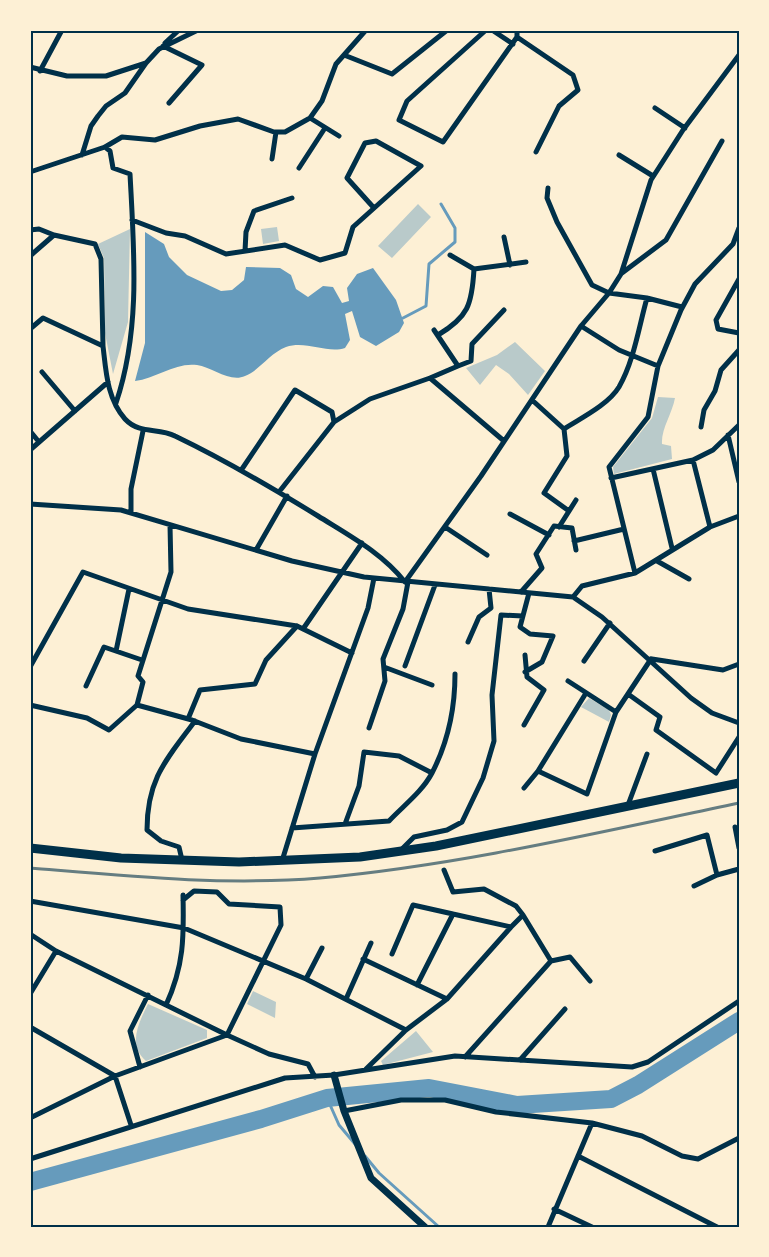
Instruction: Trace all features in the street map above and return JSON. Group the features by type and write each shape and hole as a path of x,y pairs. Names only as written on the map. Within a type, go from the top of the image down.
{"highway":[{"path":"30,848 121,858 282,861 400,851 436,846 739,783"}],"street":[{"path":"40,71 62,30"},
{"path":"82,156 91,126 98,116 106,106 124,93 146,63 179,30"},
{"path":"161,48 198,30"},
{"path":"30,172 82,156 122,137 155,140 200,126 238,119 276,132 285,132 310,118 322,101 336,64 366,30"},
{"path":"486,30 407,101 399,120 443,142 513,44 518,30"},
{"path":"492,30 513,44"},
{"path":"344,55 392,75 446,31"},
{"path":"517,37 573,75 578,90 559,106 536,152"},
{"path":"161,48 202,65 169,103"},
{"path":"369,728 385,681 384,659 403,609 406,582 581,326 609,293 621,273 641,203 653,176 739,55"},
{"path":"30,68 90,78 106,76 146,63"},
{"path":"655,108 685,128"},
{"path":"310,118 339,136"},
{"path":"299,168 325,128"},
{"path":"272,159 276,132"},
{"path":"132,220 166,233 185,236 226,254 285,245 320,260 345,253 353,227 421,166 376,141 365,143 346,178 374,208"},
{"path":"621,273 666,240 722,141"},
{"path":"105,147 110,151 113,168 130,174 132,220 134,304 131,345 115,405"},
{"path":"619,155 653,176"},
{"path":"548,188 547,198 569,248 592,285 609,293 646,298 682,307"},
{"path":"245,251 246,232 254,211 292,198"},
{"path":"635,573 609,467 648,417 658,366 682,307 695,284 733,244 739,228"},
{"path":"30,230 39,229 54,235 95,244 101,259 103,346 108,382 115,405 126,420 143,431 164,430 242,468 362,543 392,565 406,582"},
{"path":"30,256 54,235"},
{"path":"504,237 510,265"},
{"path":"450,255 474,269 526,262"},
{"path":"458,366 436,333 460,321 472,293 474,269"},
{"path":"739,279 716,320 718,329 739,333"},
{"path":"564,429 607,399 619,387 631,355 646,298"},
{"path":"279,492 334,422 370,399 471,361 472,344 504,310"},
{"path":"30,329 43,318 103,346"},
{"path":"581,326 631,355 658,366"},
{"path":"701,427 704,410 715,391 721,370 739,350"},
{"path":"42,372 75,411"},
{"path":"430,378 504,441"},
{"path":"30,450 108,382"},
{"path":"242,468 295,390 332,412 334,422"},
{"path":"532,400 564,429 567,456 544,493 569,511"},
{"path":"611,478 693,460 713,450 739,425"},
{"path":"30,431 39,442"},
{"path":"131,513 131,489 143,431"},
{"path":"729,435 739,482"},
{"path":"693,460 710,527"},
{"path":"653,469 672,548"},
{"path":"256,550 287,496"},
{"path":"559,527 576,500"},
{"path":"30,504 131,513 256,550 374,578 573,597 610,623 691,698 712,713 739,723"},
{"path":"510,514 549,535"},
{"path":"573,597 582,586 635,573 657,561 672,548 710,527 739,516"},
{"path":"30,705 87,718 109,730 137,705 143,682 138,676 142,660 171,572 170,525"},
{"path":"521,592 542,568 536,554 554,526 572,528 576,550"},
{"path":"445,528 487,555"},
{"path":"574,541 624,529"},
{"path":"182,860 179,847 161,841 147,830 147,806 159,769 192,720 200,690 255,684 266,660 300,628 362,543"},
{"path":"657,561 689,579"},
{"path":"30,667 83,572 188,609 300,628 352,653"},
{"path":"282,861 315,754 368,608 374,578"},
{"path":"405,666 435,585"},
{"path":"116,651 129,589"},
{"path":"468,642 479,617 491,608 489,590"},
{"path":"525,672 542,662 553,636 530,634 520,627 529,593"},
{"path":"400,851 414,837 447,830 462,822 483,778 494,741 492,695 501,615 524,616"},
{"path":"584,661 610,623"},
{"path":"86,686 104,647 142,660"},
{"path":"524,725 544,690 527,676 525,655"},
{"path":"651,659 723,670 739,664"},
{"path":"538,771 587,794 616,712 651,659"},
{"path":"384,667 432,685"},
{"path":"292,828 388,821 418,792 432,773 455,703 454,674"},
{"path":"568,681 616,712"},
{"path":"524,788 538,771 586,693"},
{"path":"628,694 660,717 656,730 716,773 739,737"},
{"path":"137,705 192,720 241,739 315,754"},
{"path":"345,824 359,786 364,752 399,756 432,773"},
{"path":"628,805 647,754"},
{"path":"735,827 739,848"},
{"path":"655,851 707,835 717,875"},
{"path":"694,886 717,875 739,869"},
{"path":"444,870 453,892 484,889 516,906 551,961"},
{"path":"30,1118 115,1076 227,1035 280,925 280,907 229,904 217,892 194,891 183,897 184,928 179,977 166,1005"},
{"path":"30,901 184,928 306,979 406,1030"},
{"path":"392,954 413,905 511,927"},
{"path":"417,985 453,914"},
{"path":"365,1071 406,1030 447,999 523,915"},
{"path":"30,934 56,951 148,994 227,1035 269,1054 308,1064 315,1077"},
{"path":"346,999 371,943"},
{"path":"306,979 322,948"},
{"path":"30,994 56,951"},
{"path":"465,1057 551,961 570,957 590,981"},
{"path":"363,959 447,999"},
{"path":"140,1067 130,1031 148,994"},
{"path":"30,1159 130,1125 285,1078 335,1079 365,1071 465,1057 632,1067 648,1062 739,1001"},
{"path":"520,1060 565,1009"},
{"path":"30,1028 115,1076 130,1125"},
{"path":"335,1079 343,1108 371,1178 425,1227"},
{"path":"343,1108 401,1100 445,1100 496,1112 592,1123 642,1136 682,1156 698,1159 739,1138"},
{"path":"548,1227 592,1123"},
{"path":"578,1156 717,1227"},
{"path":"554,1209 591,1227"}],"shaded area":[{"path":"418,204 431,217 392,258 378,246"},
{"path":"277,227 279,241 263,244 261,229"},
{"path":"130,229 128,322 113,374 105,333 104,258 98,244"},
{"path":"515,342 545,371 528,395 509,374 496,365 480,385 466,368 497,355"},
{"path":"658,397 675,398 662,438 662,444 671,446 672,459 614,474 613,467 652,418"},
{"path":"589,698 609,710 611,715 609,722 581,707"},
{"path":"253,991 276,1002 275,1018 247,1004"},
{"path":"148,1004 207,1030 207,1038 146,1061 137,1048 136,1033"},
{"path":"416,1031 433,1052 383,1065 381,1061"}],"water":[{"path":"145,232 164,244 169,257 187,275 221,291 232,290 244,280 246,267 280,268 291,275 296,289 308,297 323,286 333,287 342,303 349,301 347,288 357,274 373,268 396,300 404,323 399,332 376,346 360,337 352,311 345,314 350,340 345,348 331,349 301,345 286,347 255,370 239,378 227,376 203,366 189,365 135,381 145,343"}],"waterway":[{"path":"403,318 426,306 429,264 455,242 455,228 441,204"},
{"path":"30,1182 261,1119 327,1098 429,1088 517,1105 611,1099 638,1085 739,1021"},
{"path":"327,1098 339,1125 355,1144"},
{"path":"365,1156 379,1173 439,1227"}],"railway":[{"path":"30,868 138,877 211,880 320,878 478,856 739,803"}]}
